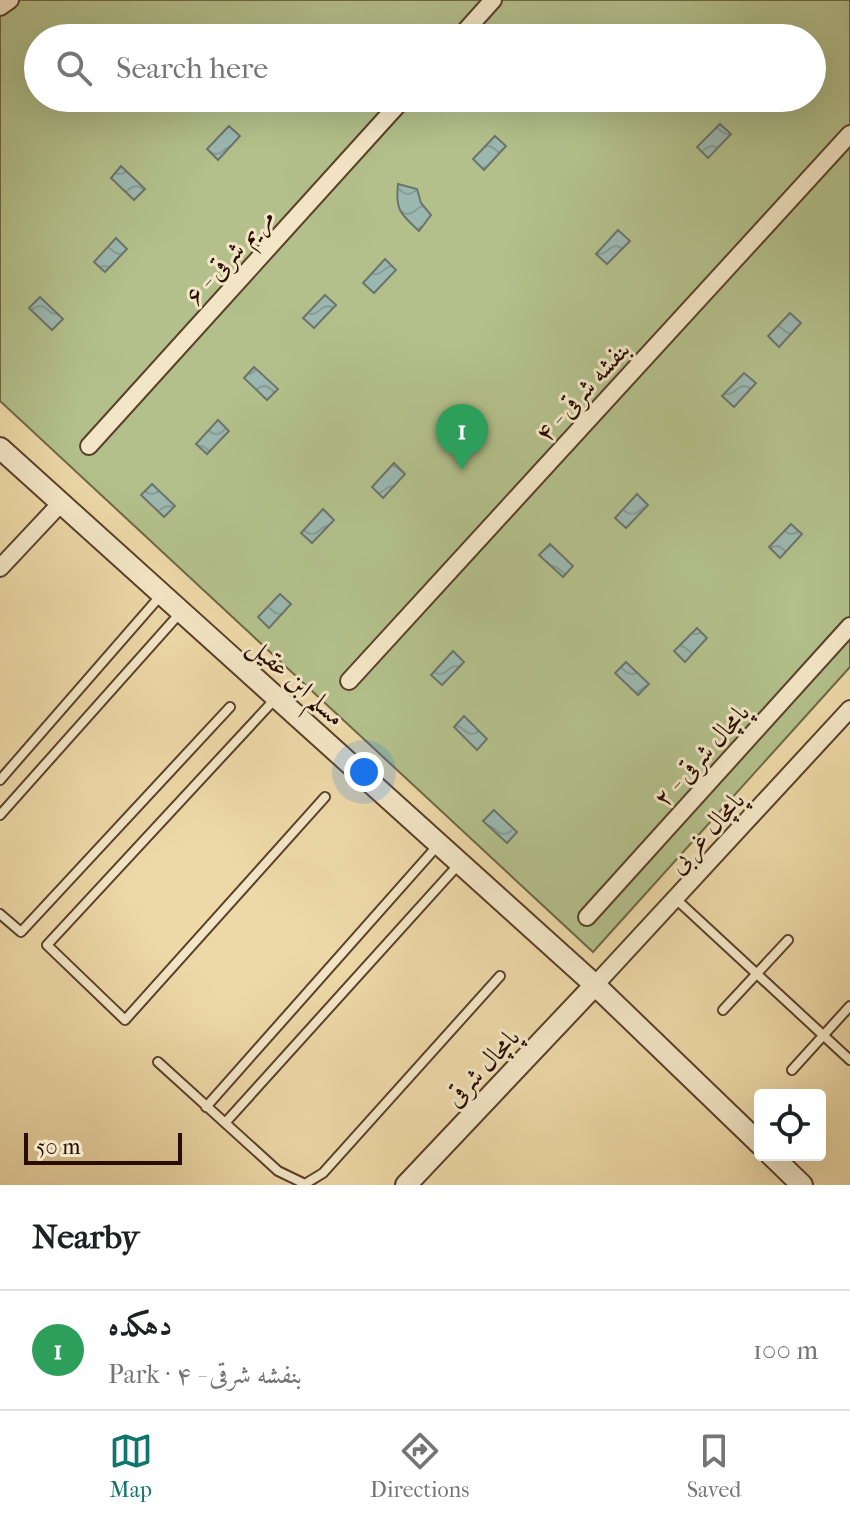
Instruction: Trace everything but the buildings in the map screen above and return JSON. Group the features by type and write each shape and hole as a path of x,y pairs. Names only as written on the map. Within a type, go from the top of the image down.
{"street":[{"path":"0,7 10,0"},
{"path":"472,24 493,0"},
{"name":"مریم شرقی - ۶","path":"89,446 391,112"},
{"name":"بنفشه شرقی - ۴","path":"349,681 850,134"},
{"name":"مسلم ابن عقیل","path":"0,448 595,985 754,1138"},
{"path":"0,568 61,503"},
{"name":"پامچال شرقی - ۲","path":"587,917 850,626"},
{"name":"پامچال غربی","path":"595,985 677,900 850,709"},
{"name":"پامچال شرقی","path":"406,1185 595,985"},
{"path":"777,1161 802,1185"}],"lane":[{"path":"0,780 162,594"},
{"path":"0,815 181,612"},
{"path":"276,698 47,945 125,1020 325,797"},
{"path":"0,914 21,932 230,707"},
{"path":"206,1107 439,844"},
{"path":"225,1123 460,863"},
{"path":"677,900 850,1060"},
{"path":"723,1010 788,940"},
{"path":"158,1062 278,1171 305,1184 323,1173 500,976"},
{"path":"792,1070 850,1006"}],"green space":[{"path":"0,0 850,0 850,667 593,952 0,401"}],"water":[{"path":"720,124 731,134 708,158 697,147"},
{"path":"229,126 240,136 218,160 207,149"},
{"path":"495,136 506,146 484,170 473,159"},
{"path":"121,166 145,189 134,200 111,178"},
{"path":"398,184 417,189 421,203 431,215 419,231 401,211 397,200"},
{"path":"618,230 630,241 607,264 596,254"},
{"path":"116,238 127,249 105,272 94,262"},
{"path":"385,259 396,270 374,293 363,283"},
{"path":"325,295 336,305 314,328 303,318"},
{"path":"40,297 63,319 52,330 29,308"},
{"path":"790,313 801,323 779,347 768,336"},
{"path":"254,367 278,389 267,400 244,378"},
{"path":"744,373 756,383 734,407 722,396"},
{"path":"218,420 229,431 207,454 196,444"},
{"path":"394,463 405,474 383,498 372,487"},
{"path":"152,484 175,506 164,517 141,495"},
{"path":"637,494 648,505 626,528 615,518"},
{"path":"323,509 334,520 312,543 301,533"},
{"path":"791,524 802,534 780,558 769,547"},
{"path":"550,544 573,566 563,577 539,555"},
{"path":"280,594 291,604 269,628 258,617"},
{"path":"697,628 707,638 685,662 674,651"},
{"path":"453,651 464,662 442,685 431,675"},
{"path":"626,662 649,684 638,695 615,673"},
{"path":"464,716 487,739 477,750 454,727"},
{"path":"494,810 517,832 507,843 483,821"}],"place":[{"name":"دهکده","path":"462,470"}]}
